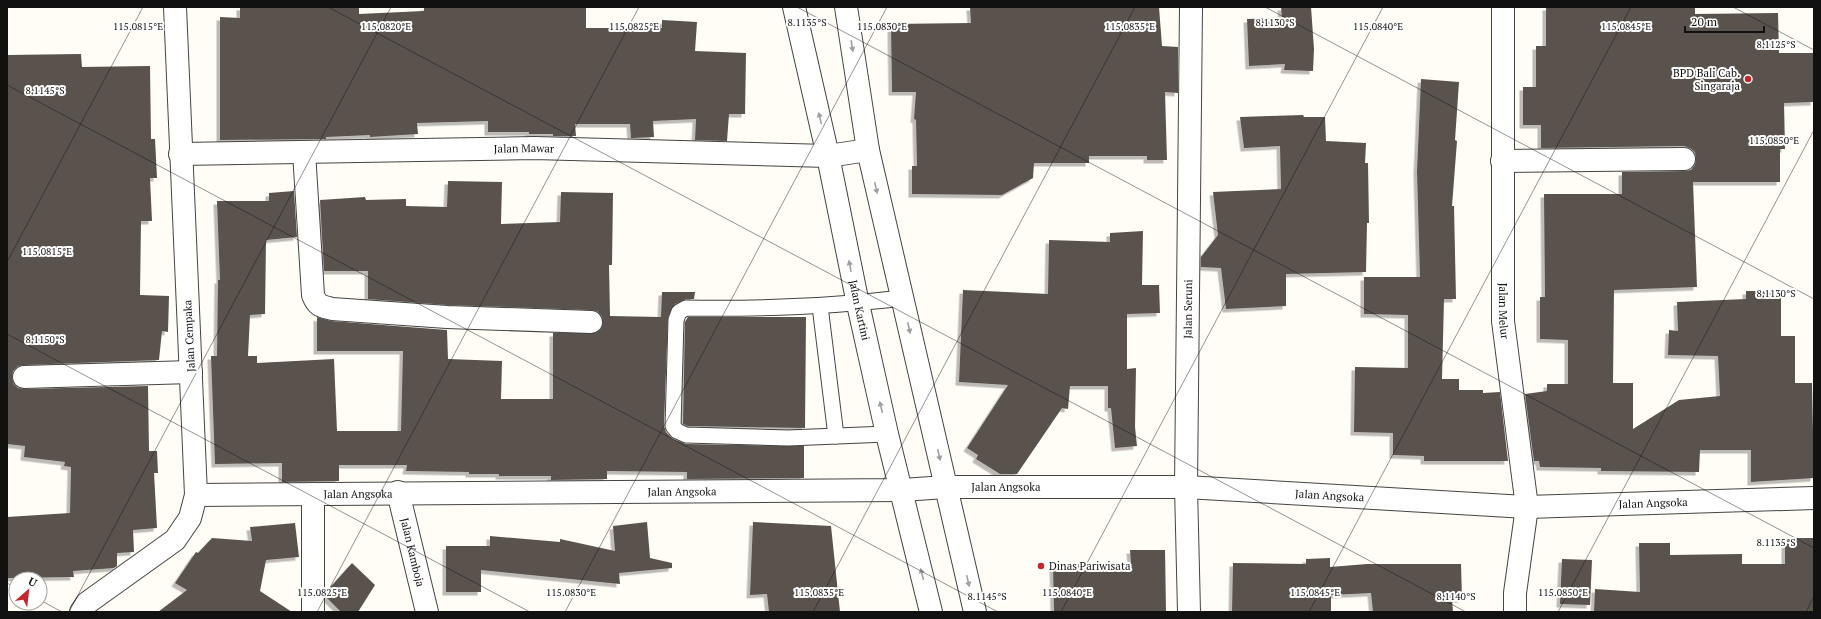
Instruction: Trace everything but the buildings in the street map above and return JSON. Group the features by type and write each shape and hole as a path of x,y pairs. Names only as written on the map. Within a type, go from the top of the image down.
{"street":[{"name":"Jalan Cempaka","path":"81,612 88,603 175,540 190,518 196,495 180,154 175,7"},
{"name":"Jalan Kartini","path":"794,7 828,156 858,304 887,434 932,612"},
{"path":"846,7 868,150 975,612"},
{"name":"Jalan Seruni","path":"1189,612 1186,487 1191,7"},
{"name":"Jalan Melur","path":"1503,7 1503,321 1527,507 1515,593 1515,612"},
{"name":"Jalan Mawar","path":"180,154 534,148 828,156 868,150"},
{"path":"304,152 313,295 316,302 320,306 332,309 447,318 591,322"},
{"path":"1502,161 1684,159"},
{"path":"24,377 191,372"},
{"name":"Jalan Angsoka","path":"196,495 398,492 902,490 946,487 1186,487 1527,507 1814,498"},
{"name":"Jalan Kamboja","path":"398,492 426,612"},
{"path":"313,494 313,612"}],"lane":[{"path":"887,434 788,438 686,435 677,431 673,426 676,320 679,312 686,308 767,309 858,304 902,298"},
{"path":"820,306 836,436"}],"place":[{"name":"BPD Bali Cab. Singaraja","path":"1748,79"},
{"name":"Dinas Pariwisata","path":"1041,566"}]}
